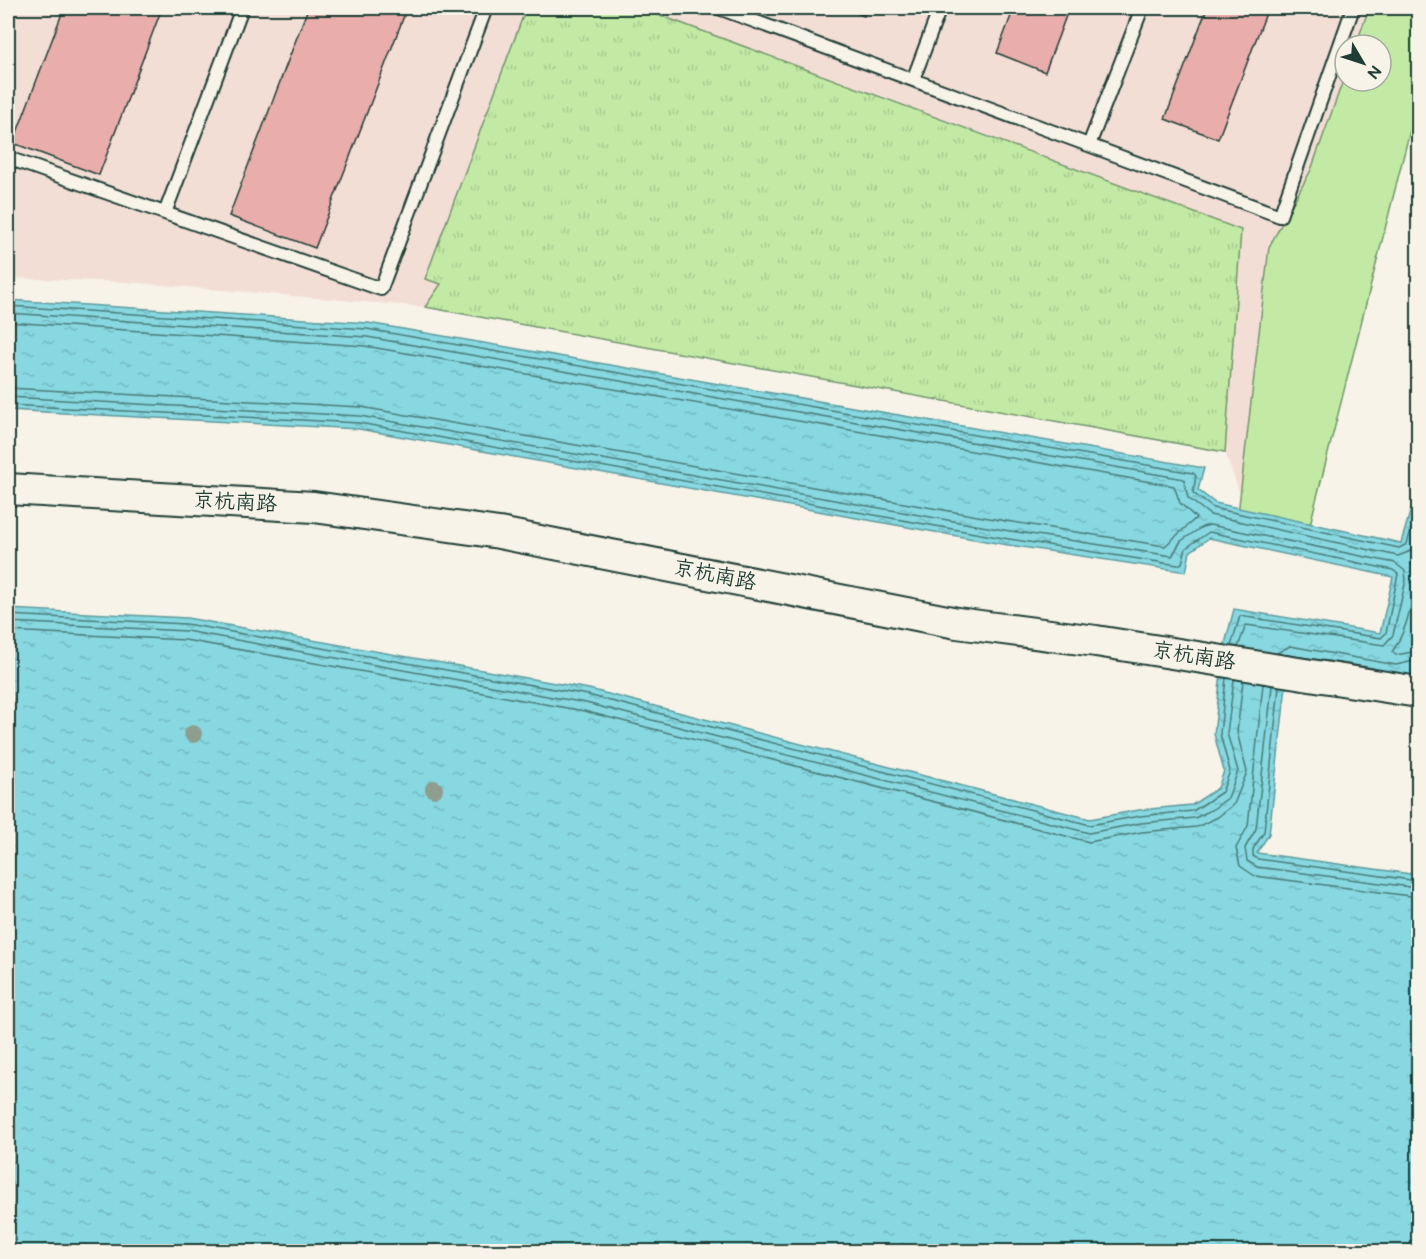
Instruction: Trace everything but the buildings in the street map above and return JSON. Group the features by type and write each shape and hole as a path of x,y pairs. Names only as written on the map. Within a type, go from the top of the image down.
{"street":[{"name":"京杭南路","path":"8,489 314,507 499,532 957,623 1096,641 1419,692"}],"lane":[{"path":"165,213 242,8"},
{"path":"8,158 381,289 486,8"},
{"path":"719,8 1280,216 1353,8"},
{"path":"913,80 940,8"},
{"path":"1089,145 1142,8"}],"shaded area":[{"path":"8,8 1418,8 1418,99 1235,540 1241,497 1225,452 425,307 125,282 8,278"}],"green space":[{"path":"526,8 640,8 1241,230 1225,452 425,307 441,284 425,279"},
{"path":"1369,8 1418,8 1418,99 1302,556 1235,540 1269,247 1311,170 1339,93 1393,93 1393,33 1360,33"}],"water":[{"path":"8,300 368,323 1204,468 1198,490 1215,503 1401,543 1418,485 1418,673 1397,678 1289,660 1269,834 1257,853 1418,875 1418,1251 8,1251 8,609 187,618 589,689 1090,819 1139,810 1192,805 1218,788 1224,771 1214,734 1224,648 1234,609 1380,633 1393,577 1209,538 1190,552 1186,572 1002,544 359,429 8,410"}]}
